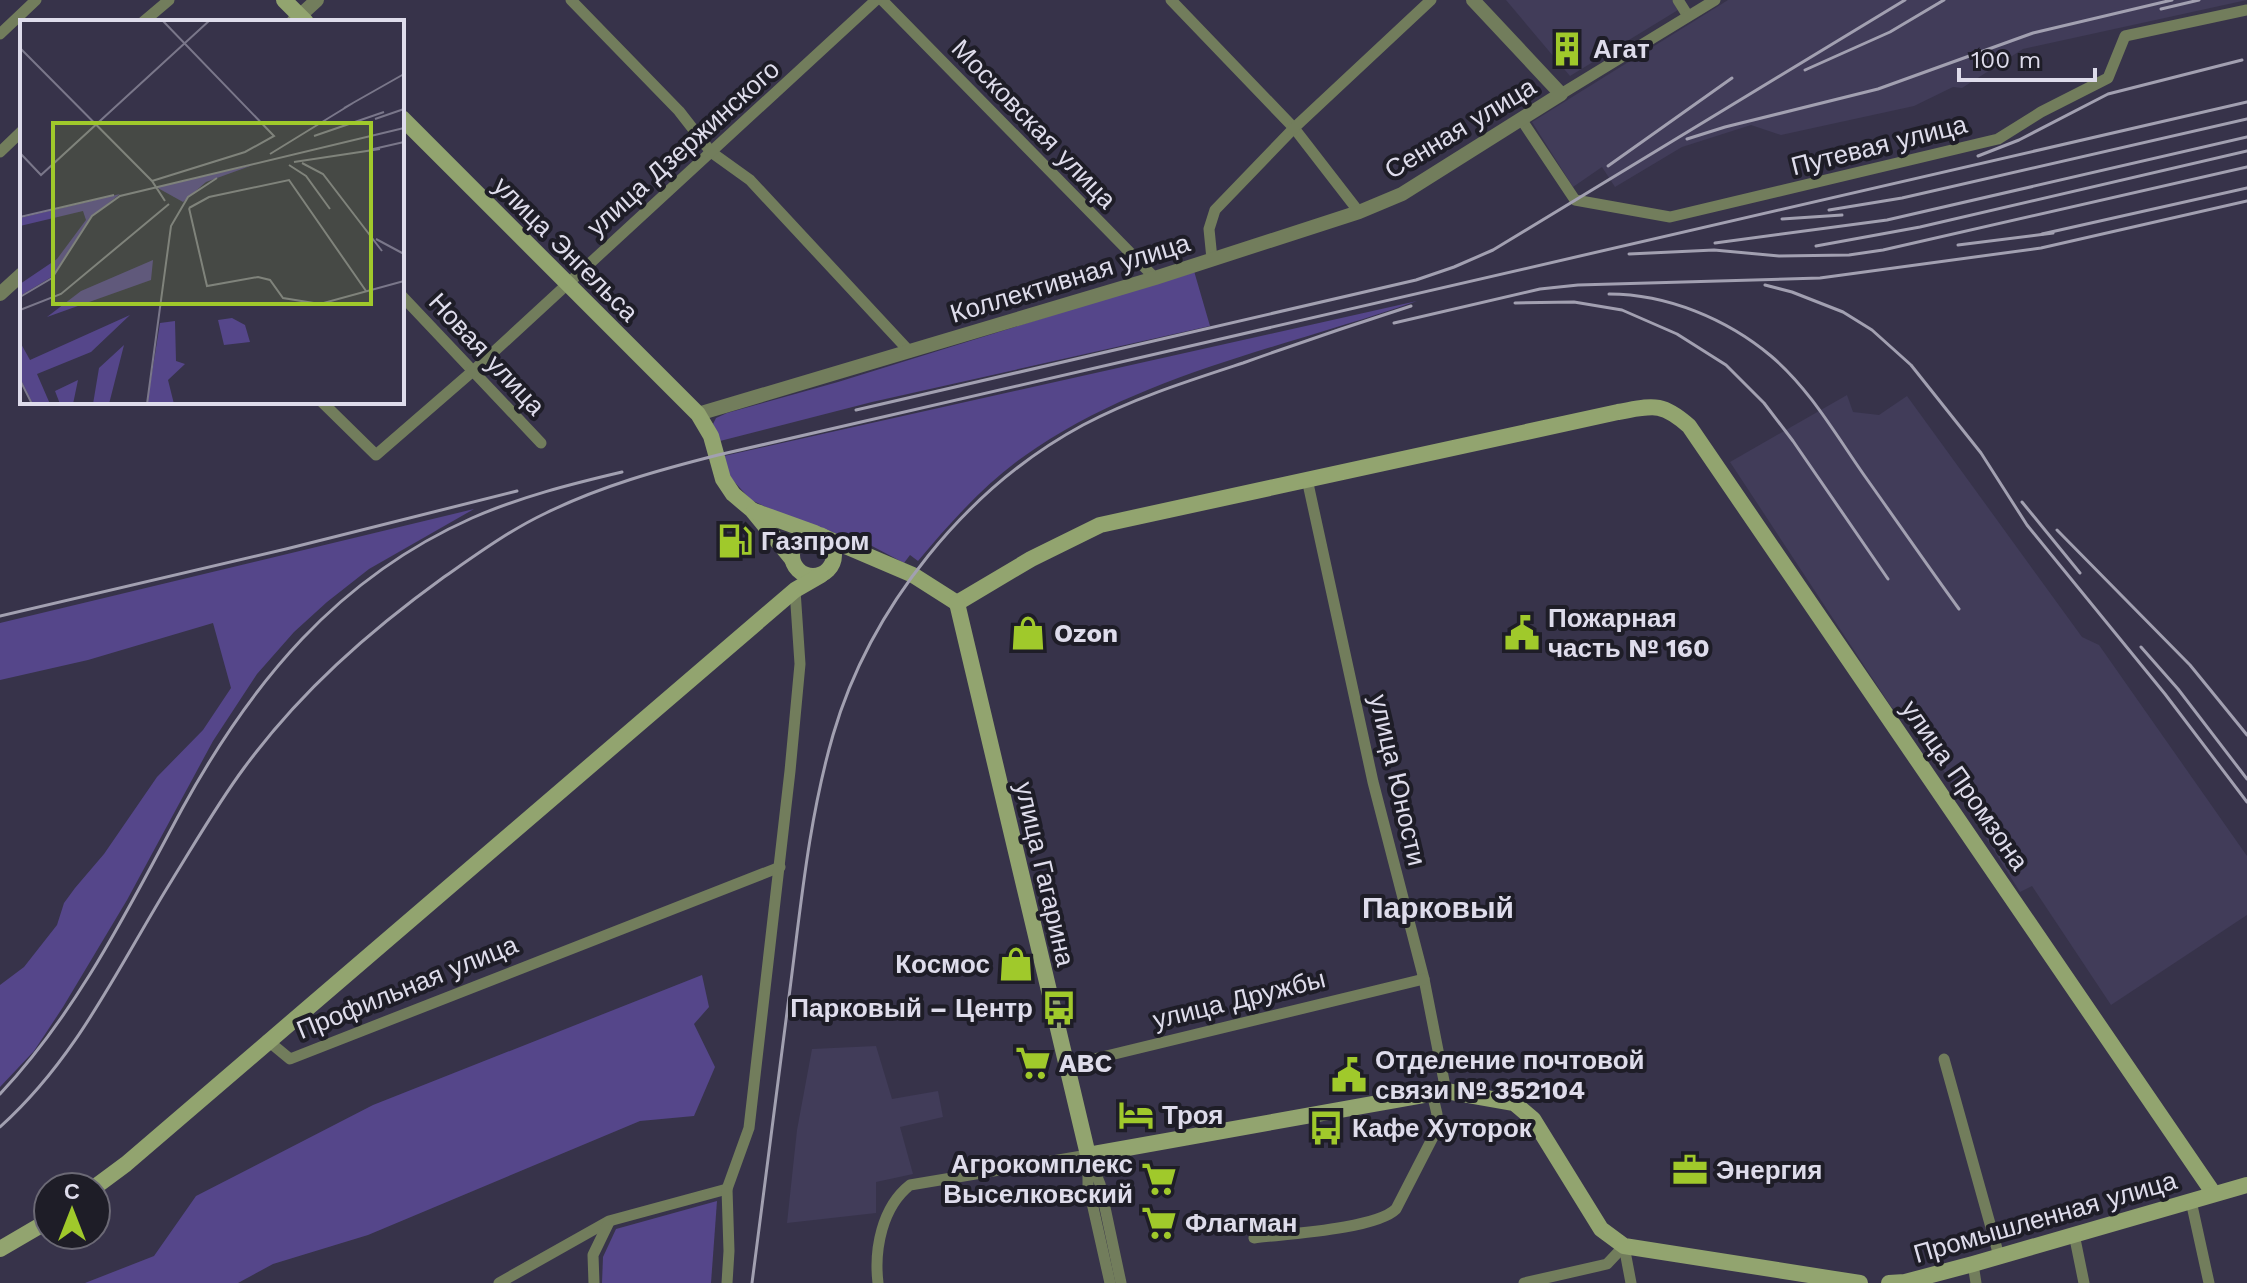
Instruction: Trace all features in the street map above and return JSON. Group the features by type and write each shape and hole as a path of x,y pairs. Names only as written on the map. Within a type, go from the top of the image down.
{"main road":[{"path":"284,0 300,20"},
{"name":"улица Энгельса","path":"404,120 698,414"},
{"name":"улица Промзона","path":"1307,479 1618,412 1650,407 1670,410 1689,426 2214,1194"},
{"path":"698,414 711,436 723,479 794,564 806,575 822,574 830,567 834,557 832,547 822,536 806,534 799,538 792,549 794,564 795,590"},
{"path":"752,510 913,575 957,603 1031,559 1100,525 1307,479"},
{"path":"267,1040 795,590 863,555"},
{"name":"улица Гагарина","path":"957,603 1088,1155"},
{"name":"Профильная улица","path":"112,1174 267,1040"},
{"path":"1088,1155 1439,1092 1514,1103 1533,1119 1601,1229 1624,1246 1860,1283"},
{"name":"Промышленная улица","path":"1889,1283 1905,1282 1973,1264 2247,1185"},
{"path":"0,1249 32,1230"}],"street":[{"path":"0,34 36,0"},
{"path":"145,20 169,0"},
{"path":"300,20 317,0"},
{"path":"571,0 679,111 711,152 750,180 910,352"},
{"name":"улица Дзержинского","path":"324,404 376,455 474,370 879,0"},
{"name":"Московская улица","path":"879,0 1155,278"},
{"path":"1171,0 1294,128 1359,212"},
{"name":"Коллективная улица","path":"698,414 1212,259 1209,229 1215,210 1294,128 1431,0"},
{"path":"1473,0 1561,94"},
{"path":"1678,0 1688,16"},
{"name":"Сенная улица","path":"1212,259 1359,212 1402,194 1715,0"},
{"name":"Путевая улица","path":"1521,119 1575,200 1670,217 1998,139 2041,112 2108,78 2125,36 2247,10"},
{"path":"0,152 20,133"},
{"path":"0,294 20,276"},
{"name":"Новая улица","path":"404,298 541,443"},
{"name":"улица Юности","path":"1254,1238 1341,1227 1389,1217 1433,1137 1439,1092 1424,979 1373,782 1307,479"},
{"path":"727,1283 727,1189 749,1128 800,664 795,590"},
{"name":"Профильная улица","path":"267,1040 290,1059 780,867"},
{"name":"улица Дружбы","path":"1065,1066 1424,979"},
{"path":"1944,1059 1999,1256"},
{"path":"878,1283 879,1242 887,1214 901,1192 910,1185 1088,1155"},
{"name":"улица Гагарина","path":"1088,1155 1088,1185 1110,1283"},
{"name":"улица Гагарина","path":"1088,1155 1100,1184 1121,1283"},
{"path":"499,1283 609,1221 727,1189"},
{"path":"2191,1201 2209,1283"},
{"path":"594,1283 593,1255 609,1221"},
{"path":"2074,1234 2084,1283"},
{"path":"1524,1283 1607,1264 1624,1246"},
{"path":"1624,1246 1631,1283"},
{"path":"1973,1264 1976,1283"}],"shaded area":[{"path":"1506,0 1672,0 1678,10 1570,76"},
{"path":"1728,0 2247,0 2023,49 1962,88 1953,87 1914,106 1781,135 1751,125 1682,147 1615,187 1602,167 1573,187 1532,122"},
{"path":"1194,271 1210,326 872,402 720,441 713,424 716,418 727,413 838,382"},
{"path":"1417,301 1173,380 1080,422 1003,472 918,561 910,555 904,563 872,546 783,515 751,500 729,476 724,456"},
{"path":"1847,395 1853,412 1879,415 1907,396 2082,637 2099,645 2247,856 2247,915 2111,1005 2032,886 2020,892 1908,714 1892,708 1730,462"},
{"path":"474,509 369,569 294,632 257,674 213,741 127,900 63,1007 34,1051 0,1087 0,985 24,967 57,925 64,903 75,888 104,854 157,777 203,730 231,688 213,623 88,660 0,680 0,623"},
{"path":"702,975 709,1007 694,1024 715,1067 694,1116 640,1121 368,1235 273,1264 238,1283 85,1283 154,1256 196,1196 373,1105"},
{"path":"876,1046 892,1099 938,1091 943,1117 900,1127 913,1174 876,1182 876,1213 787,1223 797,1130 812,1049"},
{"path":"717,1201 711,1283 602,1283 603,1257 616,1229"}],"railway":[{"path":"856,410 1416,280 1454,267 1493,250 1905,0"},
{"path":"1805,70 1890,32 1944,0"},
{"path":"1687,139 1878,89 2033,33 2172,0"},
{"path":"2161,9 2199,0"},
{"path":"1978,156 2019,140 2108,94 2242,60"},
{"path":"1608,166 1732,78"},
{"path":"0,1127 28,1100 74,1041 216,809 244,768 288,714 336,665 416,598 507,535 567,503 630,480 718,455 2247,102"},
{"path":"1829,210 1902,198 2247,119"},
{"path":"1715,243 1887,220 2247,137"},
{"path":"1816,246 1920,227 2247,151"},
{"path":"1629,254 1714,250 1779,256 1849,255 1883,250 2247,167"},
{"path":"2042,234 2247,188"},
{"path":"1394,323 1540,289 1578,285 1820,278 2041,248 2247,201"},
{"path":"1782,219 1842,215"},
{"path":"1958,245 2053,233"},
{"path":"1765,285 1843,312 1872,330 1911,365 1981,453 2027,525 2165,694 2247,802"},
{"path":"1609,294 1653,298 1695,311 1735,331 1771,356 1798,382 1821,412 1959,609"},
{"path":"1515,303 1574,302 1622,310 1677,334 1726,365 1764,403 1793,441 1888,579"},
{"path":"752,1283 802,893 818,798 833,735 850,688 871,642 898,598 928,556 962,517 1040,451 1083,425 1162,391 1411,306"},
{"path":"0,1094 54,1029 78,994 182,809 237,719 268,677 302,639 339,603 379,571 424,543 472,518 509,504 622,472"},
{"path":"0,616 517,491"},
{"path":"2022,502 2080,573"},
{"path":"2057,530 2190,665 2247,735"},
{"path":"2141,647 2178,689 2247,779"}],"place":[{"name":"Агат","path":"1567,49"},
{"name":"Газпром","path":"735,541"},
{"name":"Ozon","path":"1028,633"},
{"name":"Пожарная часть № 160","path":"1522,633"},
{"name":"Космос","path":"1016,964"},
{"name":"Парковый – Центр","path":"1059,1008"},
{"name":"ABC","path":"1033,1063"},
{"name":"Отделение почтовой связи № 352104","path":"1349,1075"},
{"name":"Троя","path":"1136,1115"},
{"name":"Кафе Хуторок","path":"1326,1128"},
{"name":"Энергия","path":"1690,1170"},
{"name":"Агрокомплекс Выселковский","path":"1159,1179"},
{"name":"Флагман","path":"1159,1223"}],"district":[{"name":"Парковый","path":"1438,907"}]}
